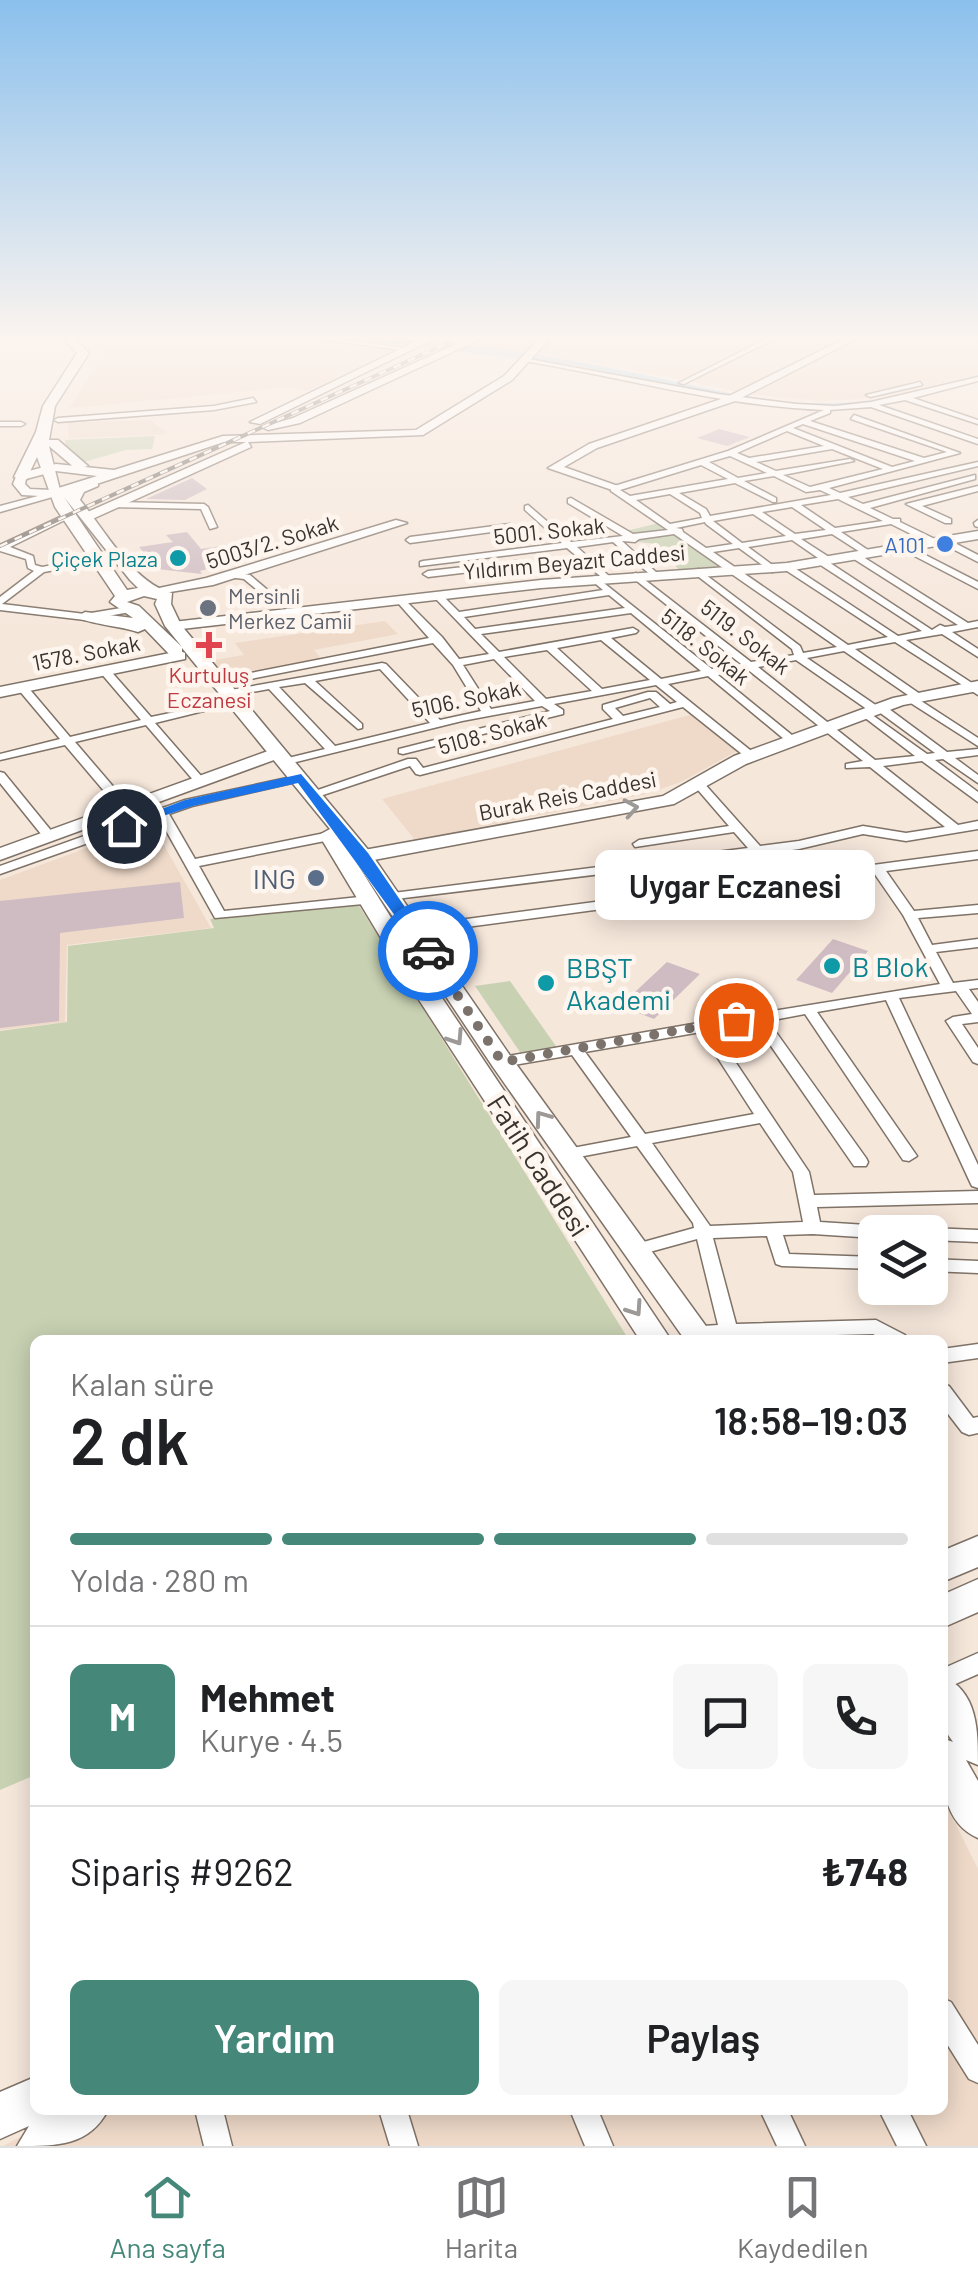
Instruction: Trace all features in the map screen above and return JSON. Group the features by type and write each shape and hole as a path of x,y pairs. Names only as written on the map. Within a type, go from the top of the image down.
{"main road":[{"path":"20,483 42,437"},
{"name":"Fatih Caddesi","path":"50,437 51,466 96,560 128,603 168,631 299,779 330,836 381,899 653,1335"},
{"path":"51,466 53,437"},
{"path":"20,483 51,466 88,474 128,473 223,437"},
{"path":"88,517 243,437"},
{"path":"614,489 554,468 618,437"},
{"path":"54,443 88,474"},
{"path":"20,483 66,500 88,474"},
{"name":"Fatih Caddesi","path":"66,500 88,517 135,577 158,598 180,656 224,693 268,756 299,779"},
{"name":"5003/2. Sokak","path":"158,598 405,531"},
{"name":"Yıldırım Beyazıt Caddesi","path":"168,631 516,587 604,583 653,574 780,568 978,535"},
{"path":"128,603 158,598"},
{"path":"85,618 125,620 168,631"},
{"name":"1578. Sokak","path":"0,692 180,656"},
{"name":"Burak Reis Caddesi","path":"363,856 668,800 751,756 913,697 975,688"},
{"path":"0,854 268,756"},
{"path":"299,779 363,856 381,899 414,930 502,1062 697,1335"},
{"path":"330,836 346,852 363,856"},
{"path":"948,1564 978,1551"},
{"path":"948,1609 978,1595"},
{"path":"948,1702 978,1747"},
{"path":"948,1766 978,1818"},
{"path":"0,2116 30,2101"},
{"path":"44,2145 78,2115"}],"street":[{"path":"614,489 732,453 770,437"},
{"path":"809,437 893,470"},
{"path":"851,437 926,462"},
{"path":"912,438 978,463"},
{"path":"764,440 792,454"},
{"path":"748,461 832,447"},
{"path":"808,490 954,452"},
{"path":"707,515 814,493 732,453"},
{"path":"628,499 850,461"},
{"path":"702,462 773,500"},
{"name":"5001. Sokak","path":"517,564 425,569 635,539 675,529 707,515 756,512 843,496 978,463"},
{"path":"650,477 743,545 975,688"},
{"path":"866,506 972,477"},
{"path":"0,509 20,483"},
{"path":"821,487 978,559"},
{"path":"913,506 978,488"},
{"path":"614,489 978,742"},
{"path":"898,498 948,521"},
{"path":"0,509 66,500"},
{"path":"1,545 66,500"},
{"path":"571,501 635,539"},
{"path":"114,504 204,507 213,527"},
{"path":"795,505 964,624"},
{"name":"5118. Sokak","path":"528,508 631,610 794,742"},
{"path":"756,512 927,630"},
{"path":"909,527 961,517"},
{"path":"706,551 897,521"},
{"path":"405,531 510,527"},
{"path":"617,540 653,574"},
{"path":"1,545 22,553 30,558 30,566 42,570 96,560"},
{"path":"906,548 978,586"},
{"path":"0,605 42,570"},
{"path":"698,572 798,655 978,780"},
{"path":"239,576 272,598"},
{"name":"5119. Sokak","path":"636,576 954,827"},
{"path":"455,616 533,604 604,583"},
{"path":"516,587 552,623"},
{"path":"402,751 559,712 496,656 438,596"},
{"path":"402,601 457,663 488,712"},
{"path":"0,605 85,618 128,603"},
{"path":"54,614 128,603"},
{"path":"472,632 631,610"},
{"name":"5106. Sokak","path":"299,779 333,752 488,712 927,630 978,624"},
{"path":"940,628 978,654"},
{"path":"457,663 633,630"},
{"path":"602,636 751,756"},
{"path":"0,757 148,720 224,693 438,639"},
{"path":"548,646 600,692"},
{"path":"224,693 382,666 437,724"},
{"path":"104,670 198,779"},
{"path":"308,679 358,726"},
{"path":"272,686 333,752"},
{"path":"22,687 125,808"},
{"path":"621,720 607,706 652,694 668,708"},
{"name":"5108. Sokak","path":"299,779 412,761 420,772 686,703"},
{"path":"875,711 926,760 978,798"},
{"path":"390,736 412,761"},
{"path":"850,766 978,752"},
{"path":"0,775 49,836"},
{"path":"0,870 162,812 299,779"},
{"path":"698,783 757,851"},
{"path":"162,812 220,915 381,899 520,878 757,851 863,830 906,837 978,825"},
{"path":"639,844 737,828"},
{"path":"192,864 330,836"},
{"path":"414,930 978,855"},
{"path":"878,869 953,986 978,1015 953,1021 978,1059"},
{"path":"910,915 978,908"},
{"path":"929,949 978,943"},
{"path":"502,1062 891,995 978,984"},
{"path":"891,995 978,1182"},
{"path":"808,1009 909,1156"},
{"path":"758,1017 860,1162"},
{"path":"704,1026 800,1172 810,1201"},
{"path":"574,1049 701,1222 729,1331"},
{"path":"568,1154 763,1118"},
{"path":"813,1228 805,1205 810,1201 978,1197"},
{"path":"635,1250 701,1232 813,1228 858,1231"},
{"path":"774,1232 782,1260 858,1262"},
{"path":"948,1235 978,1236"},
{"path":"948,1266 978,1267"},
{"path":"704,1335 876,1327 890,1335"},
{"path":"948,1355 978,1351"},
{"path":"948,1399 969,1427 978,1424"},
{"path":"948,1677 978,1663"},
{"path":"948,2020 978,2070"},
{"path":"44,2145 91,2115"},
{"path":"210,2115 218,2146"},
{"path":"395,2115 404,2146"},
{"path":"586,2115 598,2146"},
{"path":"776,2115 791,2146"},
{"path":"896,2115 912,2146"}],"shaded area":[{"path":"385,621 398,634 314,650 323,661 224,680 208,661 244,655 235,643"},
{"path":"693,714 739,750 681,782 646,794 415,840 382,799"},
{"path":"152,824 211,928 67,945 65,1022 0,1030 0,880"},
{"path":"948,1809 978,1869 978,2146 3,2146 62,2115 948,2115"}],"green space":[{"path":"155,437 152,449 126,450 84,462 66,449 65,440"},
{"path":"659,523 725,570 680,571 655,544 632,541 638,539 626,531"},
{"path":"358,904 626,1335 30,1335 30,1777 0,1790 0,1031 67,1022 68,946 214,928 210,919"},
{"path":"510,981 558,1049 522,1055 475,986"}],"building":[{"path":"699,437 750,437 727,446"},
{"path":"192,478 207,489 185,500 146,499"},
{"name":"Çiçek Plaza","path":"187,532 201,549 267,539 279,550 200,571 202,574 157,569 139,547 173,542 166,535"},
{"path":"180,882 184,918 60,933 59,1021 0,1028 0,901"},
{"name":"B Blok","path":"833,939 868,951 832,993 796,980"},
{"path":"667,962 700,974 654,1019 620,1006"}],"railway":[{"path":"0,546 240,437"}],"way so far":[{"path":"428,951 502,1062 736,1020"}],"place":[{"name":"A101","path":"945,544"},
{"name":"Çiçek Plaza","path":"178,558"},
{"name":"Mersinli Merkez Camii","path":"208,608"},
{"name":"Kurtuluş Eczanesi","path":"209,645"},
{"name":"ING","path":"316,878"},
{"name":"B Blok","path":"832,966"},
{"name":"BBŞT Akademi","path":"546,983"},
{"name":"Uygar Eczanesi","path":"736,1020"}],"route":[{"path":"124,826 189,803 301,778 363,856 428,951"}]}
